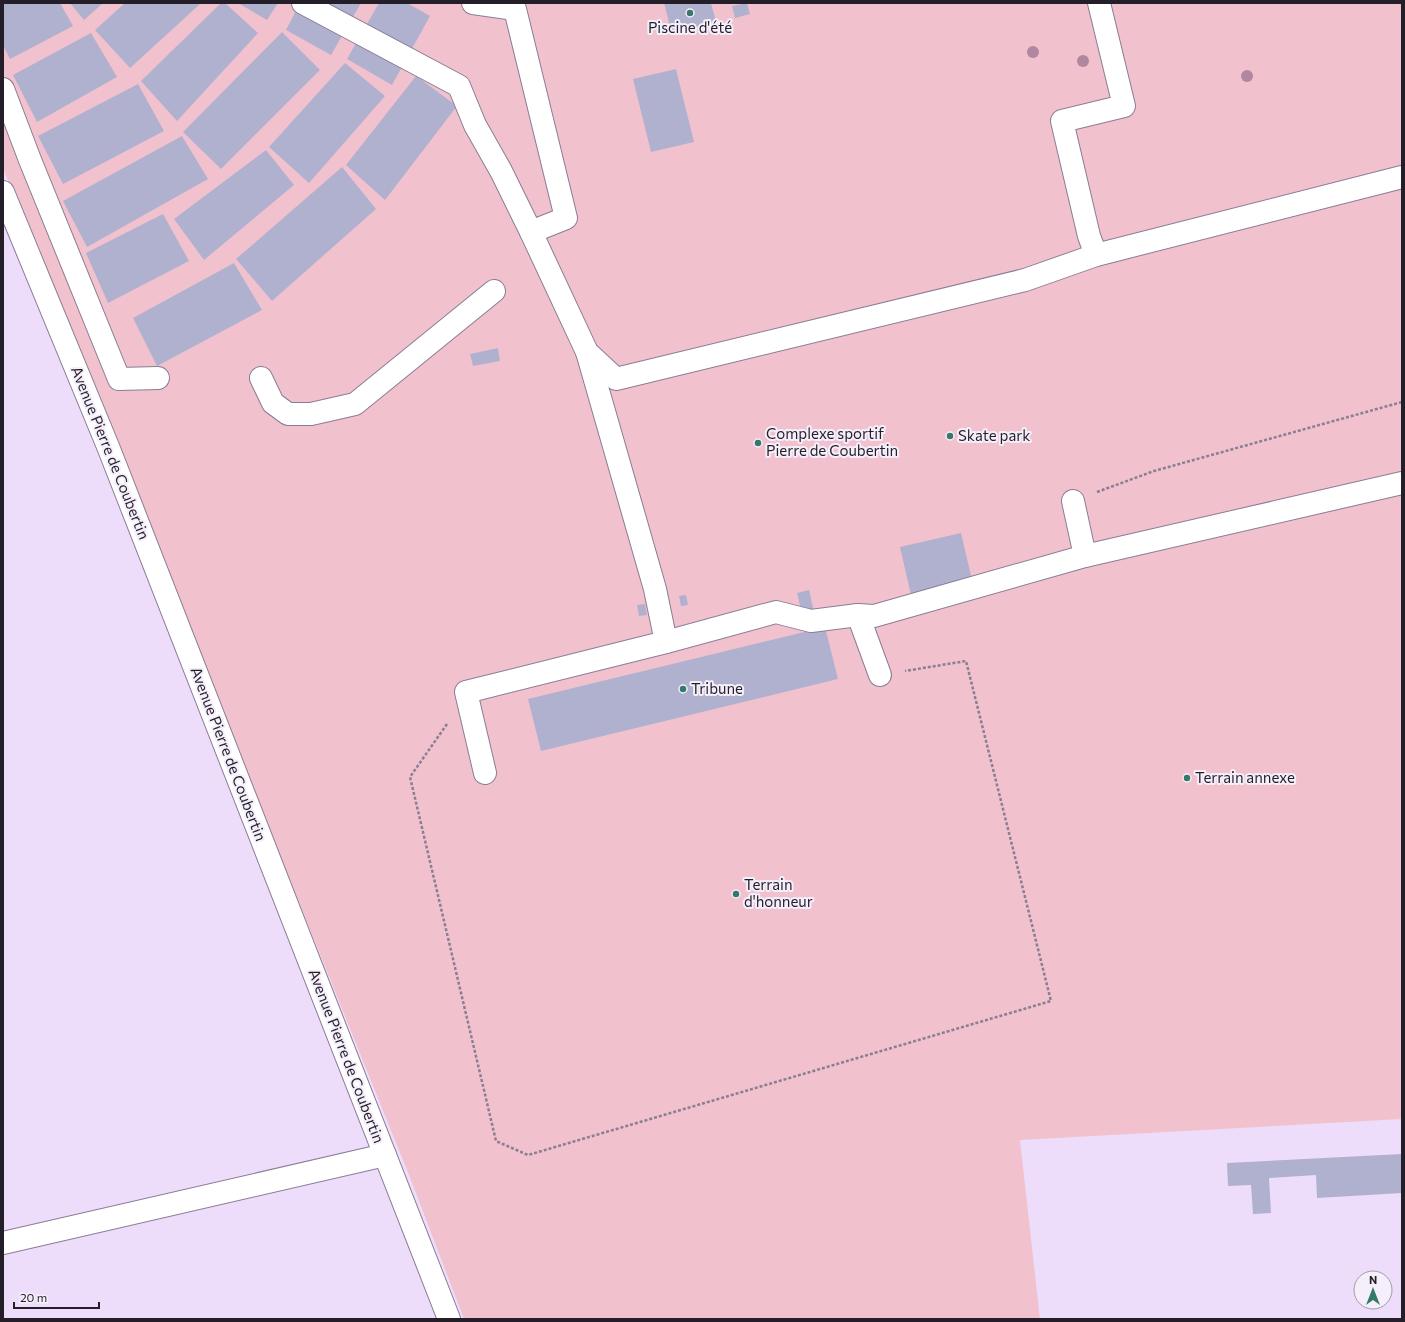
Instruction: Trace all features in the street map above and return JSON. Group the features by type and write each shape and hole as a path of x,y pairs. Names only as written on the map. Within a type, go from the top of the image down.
{"street":[{"path":"303,3 459,86 475,125 501,170 532,232 587,352 655,589 666,642"},
{"path":"473,3 515,9 566,218 532,232"},
{"path":"1096,255 1089,236 1062,121 1124,106 1099,3"},
{"path":"3,88 30,160 119,379 158,378"},
{"path":"587,352 616,379 1025,280 1096,255 1402,177"},
{"name":"Avenue Pierre de Coubertin","path":"3,192 109,449 449,1319"},
{"path":"260,378 273,403 288,414 311,414 355,404 494,291"},
{"path":"484,773 466,692 666,642 776,612 811,621 858,615 874,616 1085,556 1402,483"},
{"path":"1073,502 1085,556"},
{"path":"858,615 880,675"},
{"path":"3,1243 384,1155"}],"path":[{"path":"1073,502 1154,471 1402,402"},
{"path":"472,719 446,724 410,777 496,1142 528,1155 1051,1001 966,660 880,675"}],"shaded area":[{"name":"Complexe sportif Pierre de Coubertin","path":"3,3 1402,3 1402,1119 1020,1140 1040,1319 464,1319 409,1175 3,168"}],"building":[{"path":"4,3 60,3 73,26 10,59 3,45"},
{"path":"70,3 103,3 84,20"},
{"path":"125,3 200,4 130,68 95,30"},
{"path":"221,3 225,3 258,33 177,121 141,81"},
{"path":"238,3 278,3 267,20"},
{"path":"300,3 361,3 331,55 286,30"},
{"path":"379,3 407,3 430,16 392,85 347,59"},
{"name":"Piscine d'été","path":"664,3 711,3 716,22 672,34"},
{"path":"747,3 750,14 735,18 732,6"},
{"path":"282,32 320,70 221,169 183,132"},
{"path":"91,33 117,77 37,122 13,75"},
{"path":"345,63 385,96 309,183 269,147"},
{"path":"676,69 694,142 651,152 633,79"},
{"path":"416,76 457,106 385,200 346,165"},
{"path":"138,84 164,131 63,184 38,136"},
{"path":"182,136 208,179 87,247 63,201"},
{"path":"266,150 294,185 204,260 174,219"},
{"path":"342,167 376,209 272,301 236,259"},
{"path":"163,214 189,261 108,303 86,253"},
{"path":"234,263 262,310 157,366 133,318"},
{"path":"498,348 500,361 473,366 470,354"},
{"path":"961,533 972,580 911,595 900,547"},
{"path":"809,590 814,612 802,614 797,593"},
{"path":"686,595 688,605 681,606 679,596"},
{"path":"645,604 647,615 639,616 637,605"},
{"name":"Tribune","path":"825,627 838,679 541,751 528,699"},
{"path":"1402,1154 1402,1193 1317,1198 1316,1175 1269,1178 1271,1213 1253,1214 1251,1185 1228,1186 1227,1163"}],"place":[{"name":"Piscine d'été","path":"690,13"},
{"name":"Skate park","path":"950,436"},
{"name":"Complexe sportif Pierre de Coubertin","path":"758,443"},
{"name":"Tribune","path":"683,689"},
{"name":"Terrain annexe","path":"1187,778"},
{"name":"Terrain d'honneur","path":"736,894"}]}
